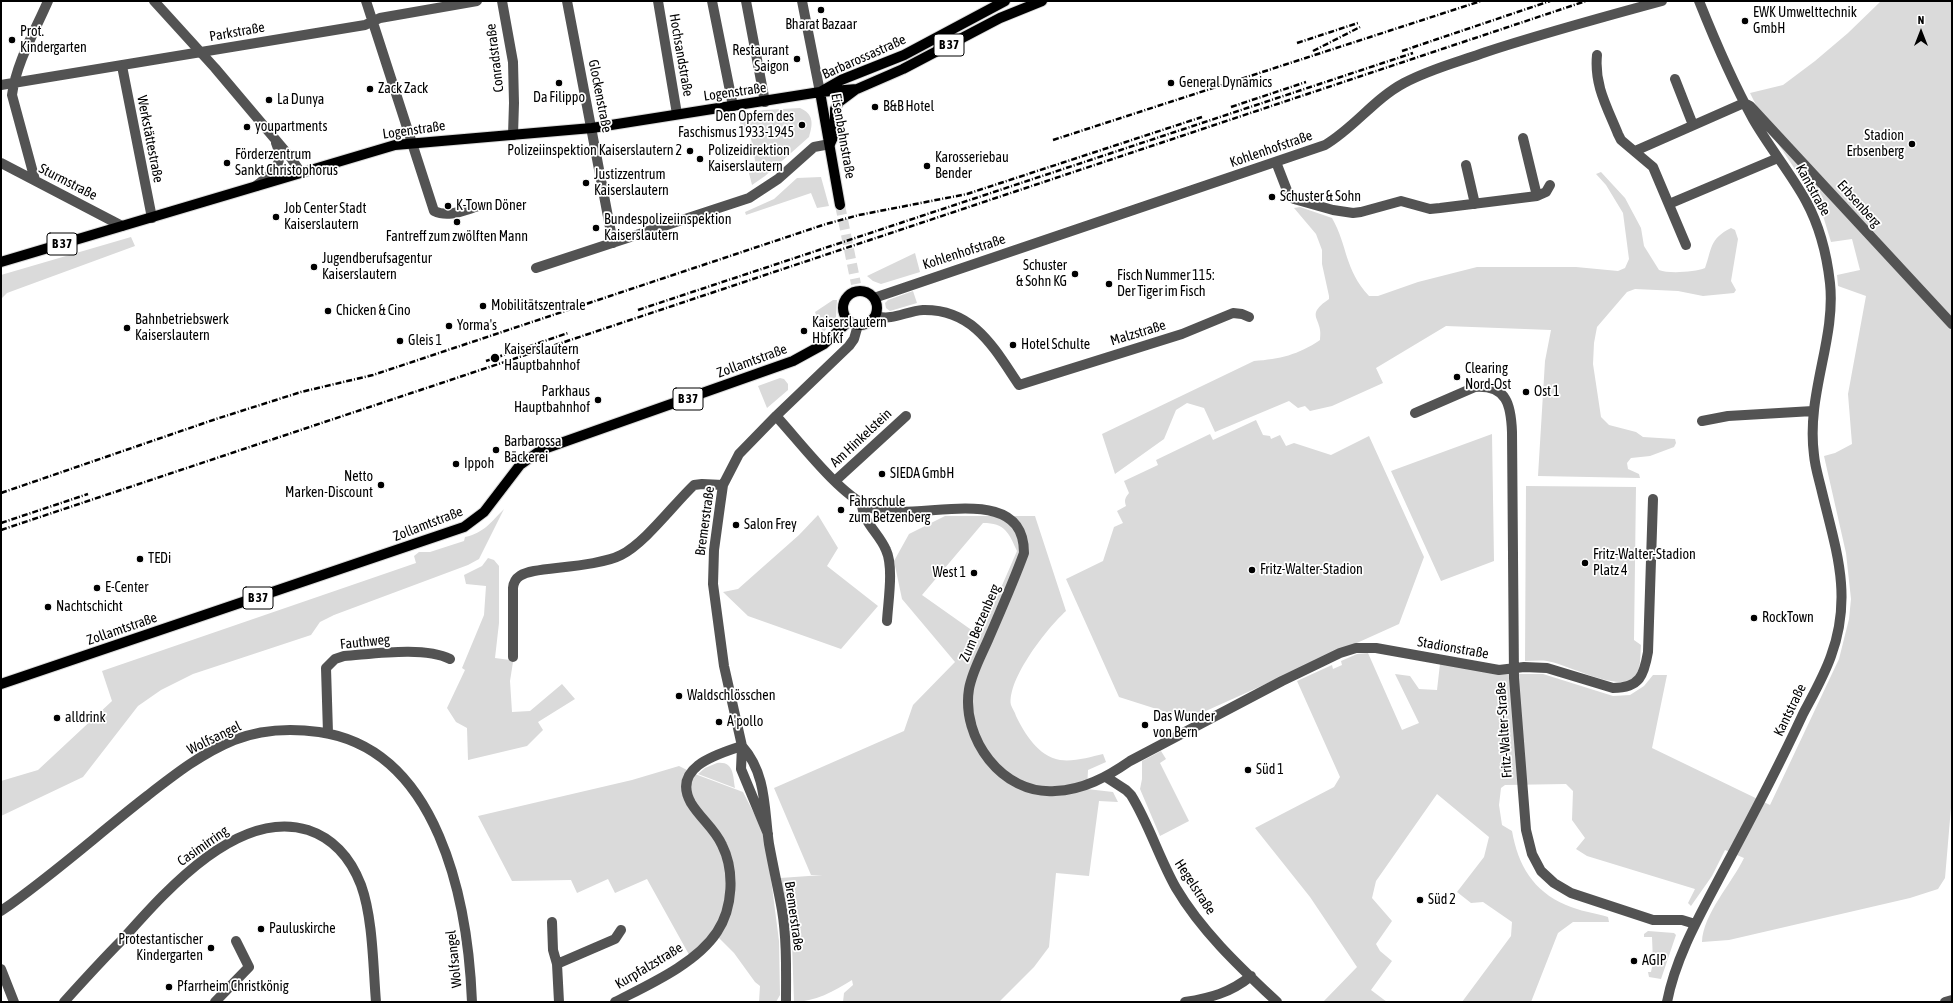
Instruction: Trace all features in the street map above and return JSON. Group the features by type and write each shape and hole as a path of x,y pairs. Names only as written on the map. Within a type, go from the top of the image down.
{"main road":[{"name":"Barbarossastraße","path":"820,92 841,80 904,55 1005,1"},
{"name":"Barbarossastraße","path":"820,92 857,89 904,69 1000,18 1042,1"},
{"name":"B 37","path":"830,144 835,133 834,118 839,102 857,89"},
{"name":"Logenstraße","path":"1,262 152,218 388,146 412,142 592,128 677,114 765,102 820,92"},
{"name":"Eisenbahnstraße","path":"820,92 840,205"},
{"path":"857,288 868,293 874,298 878,305 876,316 871,322 854,323 844,313 844,304 848,296 857,288"},
{"name":"Zollamtstraße","path":"1,684 464,526 479,518 520,465 541,450 793,362 824,344 854,323"}],"street":[{"path":"35,180 12,96 14,83 48,1"},
{"path":"154,1 201,52 272,136 301,173"},
{"path":"366,1 434,211 442,214 450,214 479,206"},
{"name":"Parkstraße","path":"1,85 122,66 365,24 380,18 477,1"},
{"name":"Conradstraße","path":"502,1 513,62 513,135"},
{"name":"Glockenstraße","path":"567,1 613,243"},
{"name":"Hochsandstraße","path":"658,1 677,114"},
{"path":"712,1 733,106"},
{"path":"746,1 765,102"},
{"name":"Eisenbahnstraße","path":"802,1 820,92"},
{"name":"Kohlenhofstraße","path":"874,298 1276,162 1330,142 1341,135 1385,95 1404,83 1429,72 1560,28 1662,1"},
{"name":"Kantstraße","path":"1667,1002 1676,970 1695,924 1793,737 1825,670 1838,636 1843,595 1842,574 1814,460 1812,430 1813,411 1828,321 1830,284 1820,234 1809,209 1744,103 1699,1"},
{"path":"1597,55 1596,70 1601,93 1618,134 1621,140 1653,167 1686,245"},
{"name":"Werkstättestraße","path":"122,66 152,218"},
{"path":"1675,79 1693,125"},
{"path":"1634,151 1744,103"},
{"name":"Erbsenberg","path":"1744,103 1754,109 1952,324"},
{"path":"256,186 272,173 279,164 280,151 272,136"},
{"path":"1523,138 1536,196"},
{"path":"536,268 749,198 778,179 814,147 830,144"},
{"path":"1668,204 1778,158"},
{"path":"1276,162 1290,196 1333,210 1361,212 1401,201 1430,208 1475,204 1536,196 1546,192 1550,185"},
{"name":"Sturmstraße","path":"1,163 122,226"},
{"path":"1466,165 1475,204"},
{"name":"Malzstraße","path":"876,316 885,319 923,310 942,312 957,316 981,332 1019,385 1182,334 1233,313 1242,314 1249,317"},
{"name":"Bremerstraße","path":"768,834 741,769 742,746 724,666 712,584 714,550 723,485 739,454 849,346 854,339 854,323"},
{"name":"Fritz-Walter-Straße","path":"1416,413 1475,387 1486,386 1497,389 1504,395 1509,406 1512,432 1514,668 1526,830 1532,854 1542,871 1554,883 1571,893 1653,920 1682,920 1695,924"},
{"path":"1702,421 1728,416 1813,411"},
{"name":"Zum Betzenberg","path":"776,416 835,481 862,504 891,512 976,509 992,510 1002,513 1016,525 1022,536 1024,554 976,667 969,688 968,704 972,727 979,747 992,765 1010,780 1032,789 1053,792 1072,789 1106,777"},
{"name":"Am Hinkelstein","path":"835,481 906,416"},
{"path":"513,658 513,588 516,578 524,573 534,570 601,561 620,556 636,544 694,485 723,485"},
{"name":"Stadionstraße","path":"1106,777 1130,761 1282,681 1340,653 1356,648 1376,648 1500,670 1514,668 1547,668 1613,688 1623,688 1632,685 1640,679 1645,668 1648,652 1653,499"},
{"path":"862,504 863,514 882,542 888,554 889,573 887,621"},
{"name":"Fauthweg","path":"328,733 326,668 335,659 344,656 427,652 442,655 450,659"},
{"name":"Wolfsangel","path":"1,912 132,807 200,757 235,740 264,731 286,729 328,733 356,742 386,760 408,783 425,809 447,858 458,894 468,950 472,1002"},
{"name":"Bremerstraße","path":"742,746 756,765 765,804 768,834 782,911 786,960 786,1002"},
{"name":"Kurpfalzstraße","path":"615,1002 658,980 685,962 704,947 717,933 722,924 730,894 730,876 726,856 722,844 691,804 687,787 688,778 692,770 705,760 742,746"},
{"name":"Hegelstraße","path":"1106,777 1131,795 1166,869 1185,902 1209,932 1277,1002"},
{"name":"Casimirring","path":"64,1002 145,914 189,872 231,842 258,831 284,826 316,833 336,846 350,861 361,886 367,909 376,1002"},
{"path":"552,922 553,950 556,964 559,1002"},
{"path":"556,964 615,939 621,930"},
{"path":"214,1002 249,967 236,940"},
{"path":"1,969 14,1002"},
{"path":"1185,1002 1220,995 1239,986 1251,976"},
{"path":"1945,1002 1952,1000"}],"shaded area":[{"path":"1881,1 1952,1 1952,796 1945,878 1938,889 1910,898 1729,940 1702,942 1707,921 1744,858 1725,850 1712,876 1691,906 1688,903 1695,889 1587,856 1576,849 1585,838 1572,820 1573,791 1566,784 1505,785 1501,788 1499,805 1502,825 1512,831 1518,855 1529,876 1544,892 1554,899 1576,909 1608,917 1609,922 1573,922 1558,933 1531,1002 1462,1002 1511,936 1512,922 1483,902 1471,903 1457,892 1484,857 1489,837 1437,794 1376,881 1372,898 1392,921 1376,944 1380,951 1392,961 1371,990 1387,1002 1323,1002 1357,967 1310,897 1255,828 1334,787 1340,777 1297,681 1332,665 1333,669 1342,665 1341,661 1357,654 1368,653 1402,730 1419,723 1395,674 1410,676 1419,689 1437,690 1440,664 1502,674 1543,674 1613,696 1630,695 1644,686 1653,675 1667,675 1652,748 1770,805 1839,659 1849,619 1851,599 1846,553 1824,456 1835,453 1852,444 1848,394 1866,296 1838,286 1837,275 1860,270 1852,239 1831,242 1824,219 1814,198 1767,127 1750,93 1783,85 1815,61 1848,33"},
{"path":"800,108 805,110 810,116 812,124 809,137 765,176 752,185 749,173 757,171 749,128 741,129 739,115 764,110"},
{"path":"1601,172 1625,198 1641,228 1644,246 1659,270 1682,272 1695,271 1705,268 1712,245 1719,236 1731,228 1735,230 1738,239 1731,281 1736,290 1734,293 1703,296 1678,291 1635,289 1627,292 1597,327 1594,343 1593,364 1601,417 1609,425 1636,432 1643,437 1675,439 1676,443 1674,447 1650,456 1631,458 1627,463 1628,469 1639,474 1640,478 1538,476 1545,361 1551,330 1446,326 1376,368 1383,383 1332,406 1310,411 1305,406 1298,408 1289,401 1215,432 1204,408 1187,403 1176,410 1164,439 1115,474 1102,434 1254,361 1272,359 1296,353 1320,340 1320,332 1316,314 1321,305 1329,299 1322,264 1322,250 1316,234 1294,208 1300,207 1332,218 1355,276 1369,296 1378,296 1418,282 1477,267 1576,267 1618,271 1625,268 1629,259 1623,213 1606,185 1596,174"},
{"path":"821,177 829,206 817,208 811,193 746,215 745,212 774,199 797,178"},
{"path":"131,237 135,246 7,293 1,299 1,275"},
{"path":"915,253 920,272 881,284 873,281 867,276"},
{"path":"913,291 917,303 890,311 886,308 885,303 888,300"},
{"path":"833,300 837,300 836,317 823,333 815,312"},
{"path":"780,378 784,379 788,384 788,390 767,408 758,386"},
{"name":"Fritz-Walter-Stadion","path":"1256,420 1263,435 1270,436 1271,439 1280,435 1286,446 1294,443 1331,455 1369,436 1424,557 1399,624 1188,719 1119,697 1066,579 1103,561 1114,527 1123,523 1117,511 1126,506 1125,499 1129,493 1124,481 1158,465 1156,460 1210,434 1213,440"},
{"path":"1492,434 1494,561 1441,581 1391,471"},
{"name":"Fritz-Walter-Stadion Platz 4","path":"1526,486 1636,487 1634,640 1641,645 1639,667 1633,678 1626,681 1616,682 1604,680 1556,663 1547,661 1525,661"},
{"path":"504,509 479,559 468,565 334,615 320,622 311,635 193,674 161,690 138,706 83,777 1,816 1,781 38,770 112,701 102,671 416,563 414,556 419,552 430,552 464,541 465,537 477,533 487,526"},
{"path":"818,515 838,548 827,566 878,606 841,649 748,616 723,592 738,589 799,535"},
{"path":"945,516 1035,516 1066,611 1049,629 1030,654 1015,682 1011,694 1011,705 1028,737 1039,749 1052,758 1071,760 1103,754 1106,762 1088,770 1087,789 1113,792 1118,802 1099,801 1089,876 1056,873 1049,947 1034,967 999,1002 843,1002 844,993 853,985 852,980 817,998 802,1002 794,1002 792,944 780,878 823,875 811,875 774,788 904,731 913,705 955,662 902,599 894,561 909,534","holes":["983,523 990,523 1001,527 1009,534 1017,551 980,636 922,595"]},
{"path":"488,558 494,560 499,566 499,623 495,658 510,660 513,662 510,681 512,712 530,711 562,684 575,699 538,722 543,730 527,746 468,760 467,728 456,722 447,708 465,670 462,668 484,615 486,586 466,584 464,575 482,566"},
{"path":"1161,751 1166,759 1160,763 1189,821 1160,836 1140,789 1142,779 1142,761"},
{"path":"717,763 727,764 730,767 733,774 735,788 698,774 705,768"},
{"path":"679,766 695,774 743,792 762,829 771,879 779,941 780,995 776,1002 759,1002 760,986 755,982 734,953 718,937 692,960 647,879 615,893 608,879 577,893 571,880 512,881 478,816 632,780"},
{"path":"1648,931 1674,933 1676,935 1661,979 1649,977 1648,972 1651,972 1653,962 1652,937 1644,937 1644,934"}],"tunnel":[{"path":"840,205 856,284"}],"railway":[{"path":"1053,140 1481,1"},
{"path":"1402,51 1550,1"},
{"path":"1,530 1586,1"},
{"path":"1297,43 1358,23"},
{"path":"1313,51 1360,27"},
{"path":"638,310 1413,53"},
{"path":"1231,107 1306,82"},
{"path":"1,493 216,419 301,392 373,375 826,224 859,215 967,194 1202,117"},
{"path":"486,361 568,333"},
{"path":"1,523 88,494"}],"place":[{"name":"Bharat Bazaar","path":"821,10"},
{"name":"EWK Umwelttechnik GmbH","path":"1745,21"},
{"name":"Prot. Kindergarten","path":"12,40"},
{"name":"Restaurant Saigon","path":"797,59"},
{"name":"Da Filippo","path":"559,83"},
{"name":"General Dynamics","path":"1171,83"},
{"name":"Zack Zack","path":"370,89"},
{"name":"La Dunya","path":"269,100"},
{"name":"B&B Hotel","path":"875,107"},
{"name":"Den Opfern des Faschismus 1933-1945","path":"802,125"},
{"name":"youpartments","path":"247,127"},
{"name":"Stadion Erbsenberg","path":"1912,144"},
{"name":"Polizeiinspektion Kaiserslautern 2","path":"690,151"},
{"name":"Polizeidirektion Kaiserslautern","path":"700,159"},
{"name":"Förderzentrum Sankt Christophorus","path":"227,163"},
{"name":"Karosseriebau Bender","path":"927,166"},
{"name":"Justizzentrum Kaiserslautern","path":"586,183"},
{"name":"Schuster & Sohn","path":"1272,197"},
{"name":"K-Town Döner","path":"448,206"},
{"name":"Job Center Stadt Kaiserslautern","path":"276,217"},
{"name":"Fantreff zum zwölften Mann","path":"457,222"},
{"name":"Bundespolizeiinspektion Kaiserslautern","path":"596,228"},
{"name":"Jugendberufsagentur Kaiserslautern","path":"314,267"},
{"name":"Schuster & Sohn KG","path":"1075,274"},
{"name":"Fisch Nummer 115: Der Tiger im Fisch","path":"1109,284"},
{"name":"Mobilitätszentrale","path":"483,306"},
{"name":"Chicken & Cino","path":"328,311"},
{"name":"Yorma's","path":"449,326"},
{"name":"Bahnbetriebswerk Kaiserslautern","path":"127,328"},
{"name":"Kaiserslautern Hbf Kf","path":"804,331"},
{"name":"Gleis 1","path":"400,341"},
{"name":"Hotel Schulte","path":"1013,345"},
{"name":"Kaiserslautern Hauptbahnhof","path":"495,358"},
{"name":"Clearing Nord-Ost","path":"1457,377"},
{"name":"Ost 1","path":"1526,392"},
{"name":"Parkhaus Hauptbahnhof","path":"598,400"},
{"name":"Barbarossa Bäckerei","path":"496,450"},
{"name":"Ippoh","path":"456,464"},
{"name":"SIEDA GmbH","path":"882,474"},
{"name":"Netto Marken-Discount","path":"381,485"},
{"name":"Fahrschule zum Betzenberg","path":"841,510"},
{"name":"Salon Frey","path":"736,525"},
{"name":"TEDi","path":"140,559"},
{"name":"Fritz-Walter-Stadion Platz 4","path":"1585,563"},
{"name":"Fritz-Walter-Stadion","path":"1252,570"},
{"name":"West 1","path":"974,573"},
{"name":"E-Center","path":"97,588"},
{"name":"Nachtschicht","path":"48,607"},
{"name":"RockTown","path":"1754,618"},
{"name":"Waldschlösschen","path":"679,696"},
{"name":"alldrink","path":"57,718"},
{"name":"A'pollo","path":"719,722"},
{"name":"Das Wunder von Bern","path":"1145,725"},
{"name":"Süd 1","path":"1248,770"},
{"name":"Süd 2","path":"1420,900"},
{"name":"Pauluskirche","path":"261,929"},
{"name":"Protestantischer Kindergarten","path":"211,948"},
{"name":"AGIP","path":"1634,961"},
{"name":"Pfarrheim Christkönig","path":"169,987"}]}
